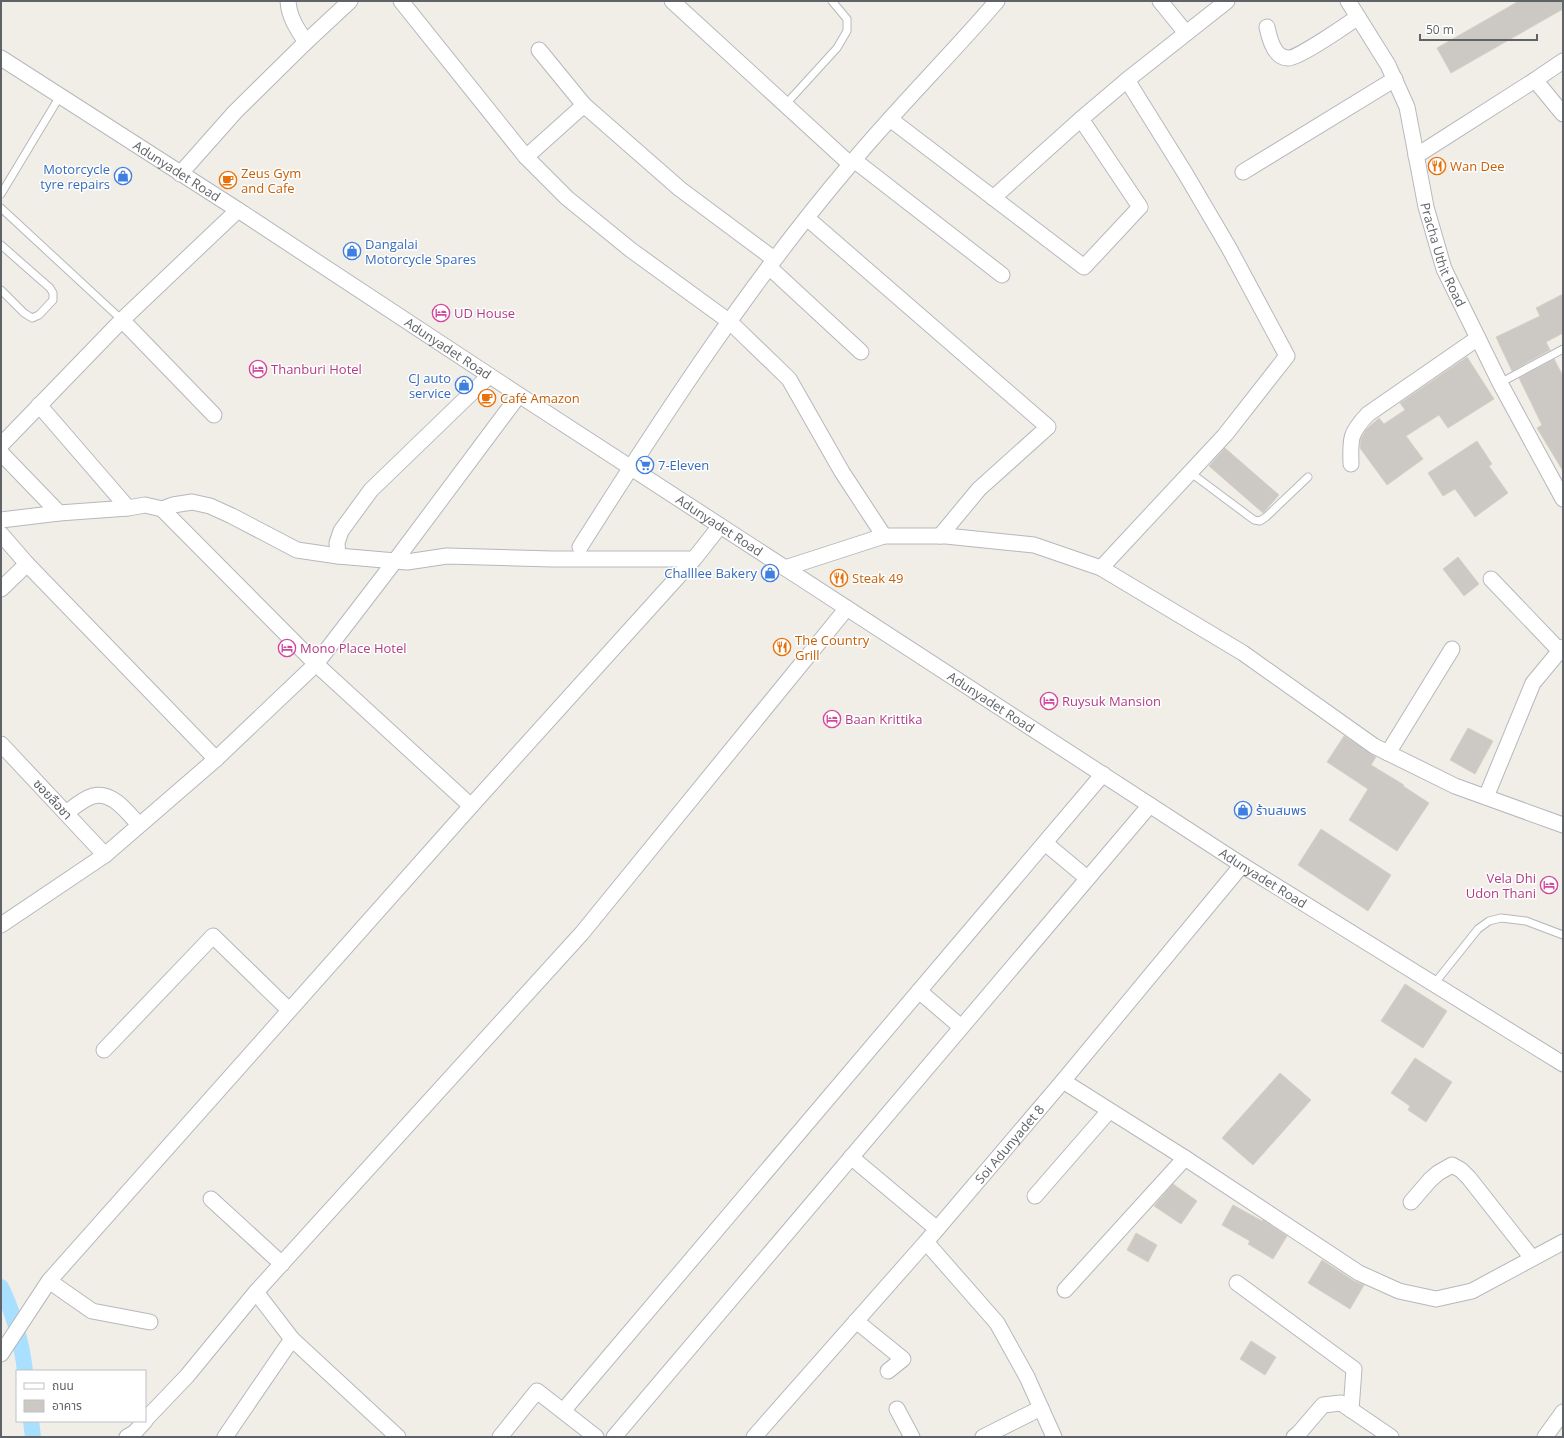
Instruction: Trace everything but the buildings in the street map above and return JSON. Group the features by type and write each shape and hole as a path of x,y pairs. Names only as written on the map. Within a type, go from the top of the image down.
{"street":[{"path":"288,1 288,8 293,22 306,42"},
{"path":"180,174 235,112 350,1"},
{"path":"401,1 526,157 567,198 631,250 730,322 789,379 842,472 884,536"},
{"path":"672,1 785,105 852,162 1002,275"},
{"path":"1160,1 1186,33"},
{"path":"993,198 1126,80 1227,1"},
{"name":"Pracha Uthit Road","path":"1348,1 1388,65 1407,107 1426,207 1444,269 1500,383 1563,499"},
{"path":"580,547 630,467 772,263 852,162 994,2"},
{"path":"1266,27 1269,38 1275,50 1282,56 1288,58 1296,56 1310,48 1358,17"},
{"path":"539,50 584,106 680,188 772,263 861,352"},
{"name":"Adunyadet Road","path":"1,58 238,210 519,395 1242,865 1563,1064"},
{"path":"1416,156 1535,80 1563,60"},
{"path":"1243,172 1395,79"},
{"path":"1101,568 1225,435 1287,356 1229,248 1189,180 1126,80"},
{"path":"1535,80 1563,114"},
{"path":"526,157 584,106"},
{"path":"890,119 1084,267 1140,207 1081,119"},
{"path":"1,445 122,320 238,210"},
{"path":"807,218 1048,427 979,490 940,536"},
{"path":"122,320 214,415"},
{"path":"1351,464 1350,442 1356,428 1368,414 1478,338"},
{"path":"338,556 337,543 341,531 371,490 490,376"},
{"path":"1,925 105,855 216,759 316,664 519,395"},
{"path":"39,405 128,508"},
{"path":"1,454 59,513"},
{"path":"162,509 173,505 192,502 210,506 297,550 338,556 406,562 447,556 552,559 694,559"},
{"path":"1,520 59,513 128,508 145,505 162,509 316,664 471,806"},
{"path":"3,1351 49,1281 471,806 694,559 720,526"},
{"path":"1,534 27,564 216,759"},
{"path":"785,568 884,536 940,536 1034,545 1101,568 1243,653 1374,746 1455,786 1563,825"},
{"path":"1,589 27,564"},
{"path":"1486,797 1533,683 1561,649 1492,579"},
{"path":"146,1420 187,1376 256,1292 582,933 847,608"},
{"path":"1388,753 1452,649"},
{"name":"ซอยลือชา","path":"1,744 105,855"},
{"path":"563,1410 1103,774"},
{"path":"66,813 93,796 101,796 110,798 121,806 139,825"},
{"path":"614,1437 1150,805"},
{"path":"1045,843 1087,878"},
{"name":"Soi Adunyadet 8","path":"754,1437 926,1242 1063,1081 1242,865"},
{"path":"104,1050 213,936 290,1010"},
{"path":"919,991 961,1027"},
{"path":"1063,1081 1185,1158 1359,1273 1399,1291 1436,1299 1472,1291 1563,1242"},
{"path":"1035,1196 1109,1111"},
{"path":"851,1157 937,1229"},
{"path":"1065,1290 1185,1158"},
{"path":"1411,1202 1438,1173 1452,1165 1457,1167 1469,1178 1532,1258"},
{"path":"211,1199 282,1264"},
{"path":"926,1242 997,1323 1027,1378 1054,1437"},
{"path":"49,1281 92,1311 150,1322"},
{"path":"1237,1283 1354,1369 1352,1410"},
{"path":"256,1292 292,1339 398,1437"},
{"path":"856,1321 902,1359 888,1371"},
{"path":"225,1437 292,1339"},
{"path":"500,1437 537,1391 596,1437"},
{"path":"1294,1437 1323,1405 1341,1403 1391,1437"},
{"path":"983,1437 1041,1408"},
{"path":"897,1409 912,1437"},
{"path":"1545,1437 1563,1412"},
{"path":"127,1437 134,1433 144,1422"}],"lane":[{"path":"785,105 836,48 847,31 847,18 832,1"},
{"path":"1,194 60,96"},
{"path":"1,208 122,320"},
{"path":"1,245 50,288 53,300 38,315 32,318 24,313 1,290"},
{"path":"1500,383 1563,349"},
{"path":"1191,473 1254,520 1260,521 1266,518 1308,477"},
{"path":"1434,984 1478,929 1489,921 1501,918 1526,921 1563,935"}],"waterway":[{"path":"1,1287 16,1328 22,1350 25,1370"},
{"path":"31,1422 33,1437"}],"place":[{"name":"Wan Dee","path":"1437,166"},
{"name":"Motorcycle tyre repairs","path":"123,176"},
{"name":"Zeus Gym and Cafe","path":"228,180"},
{"name":"Dangalai Motorcycle Spares","path":"352,251"},
{"name":"UD House","path":"441,313"},
{"name":"Thanburi Hotel","path":"258,369"},
{"name":"CJ auto service","path":"464,385"},
{"name":"Café Amazon","path":"487,398"},
{"name":"7-Eleven","path":"645,465"},
{"name":"Challlee Bakery","path":"770,573"},
{"name":"Steak 49","path":"839,578"},
{"name":"The Country Grill","path":"782,647"},
{"name":"Mono Place Hotel","path":"287,648"},
{"name":"Ruysuk Mansion","path":"1049,701"},
{"name":"Baan Krittika","path":"832,719"},
{"name":"ร้านสมพร","path":"1243,810"},
{"name":"Vela Dhi Udon Thani","path":"1549,885"}]}
